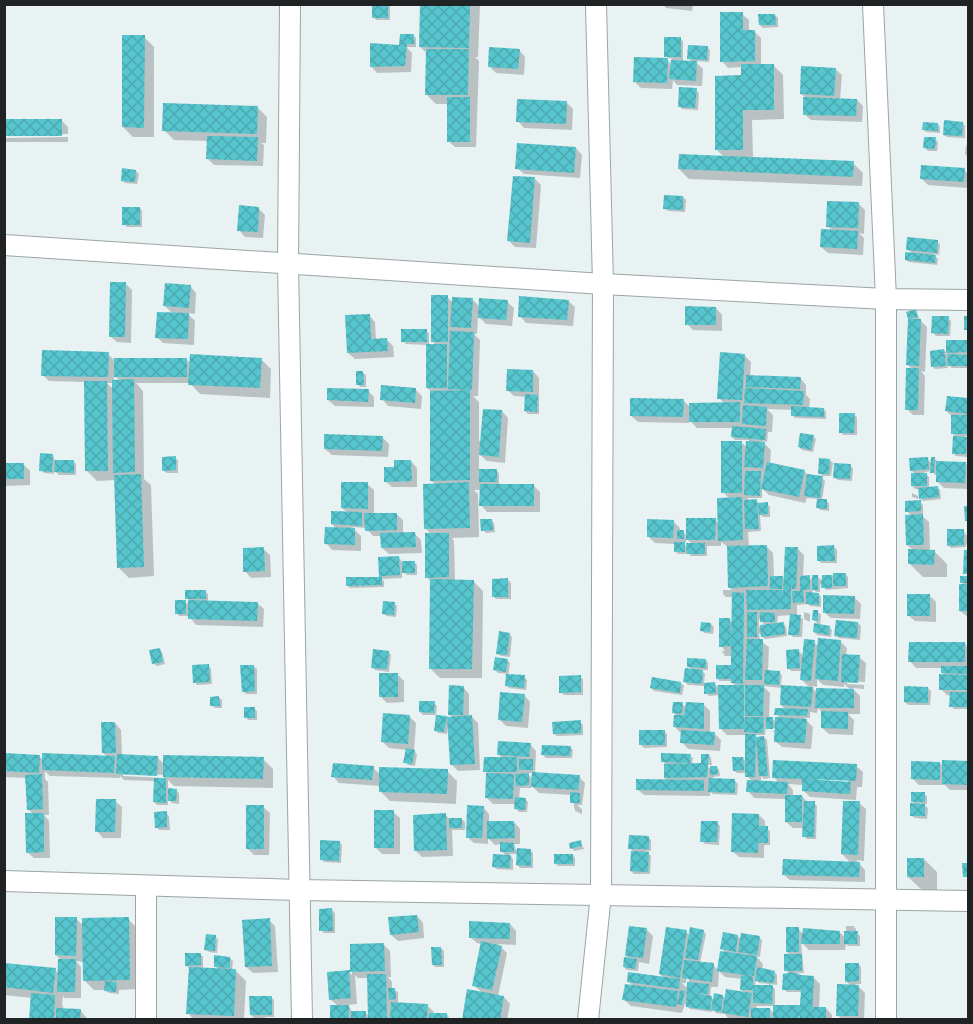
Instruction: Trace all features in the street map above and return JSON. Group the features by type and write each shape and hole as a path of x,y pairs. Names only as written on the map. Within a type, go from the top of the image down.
{"street":[{"path":"290,4 288,264 302,1020"},
{"path":"588,1020 602,894 603,284 596,4"},
{"path":"873,4 886,299 886,1020"},
{"path":"4,245 603,284 886,299 969,300"},
{"path":"4,881 299,890 969,901"},
{"path":"146,886 146,1020"}],"building":[{"path":"372,4 388,4 388,18 372,18"},
{"path":"420,4 470,4 469,48 419,47"},
{"path":"720,12 743,12 743,30 755,30 755,61 720,62"},
{"path":"758,14 775,14 776,25 759,25"},
{"path":"400,34 414,34 414,44 407,44 405,66 370,67 370,43 399,45"},
{"path":"122,35 145,35 144,128 122,127"},
{"path":"664,37 681,37 681,57 664,57"},
{"path":"688,45 708,46 707,60 687,59"},
{"path":"489,47 520,49 518,69 488,67"},
{"path":"426,49 469,49 468,95 425,95"},
{"path":"634,57 668,58 667,83 633,82"},
{"path":"671,60 697,61 696,81 669,79"},
{"path":"741,64 774,64 774,110 743,110 743,150 715,150 715,76 741,75"},
{"path":"801,66 836,68 834,96 800,94"},
{"path":"679,87 697,88 695,108 678,107"},
{"path":"447,97 470,97 470,142 447,142"},
{"path":"803,97 857,99 856,116 803,115"},
{"path":"517,99 567,101 566,124 516,122"},
{"path":"163,103 258,106 257,134 162,131"},
{"path":"4,119 62,119 62,136 4,136"},
{"path":"944,120 963,122 962,136 943,135"},
{"path":"923,122 938,123 938,131 922,130"},
{"path":"207,136 258,137 257,161 206,159"},
{"path":"924,137 936,137 935,149 923,148"},
{"path":"517,143 576,147 574,173 515,169"},
{"path":"679,154 854,161 853,177 678,169"},
{"path":"921,165 965,168 964,182 920,179"},
{"path":"122,168 136,170 135,182 121,181"},
{"path":"513,176 535,177 530,243 507,241"},
{"path":"664,195 683,196 683,210 663,209"},
{"path":"827,201 859,202 858,228 826,227"},
{"path":"239,205 259,207 258,232 237,231"},
{"path":"122,207 140,207 140,225 122,225"},
{"path":"821,229 858,231 857,249 820,247"},
{"path":"907,237 938,240 937,253 906,250"},
{"path":"905,252 936,255 935,263 905,260"},
{"path":"110,282 126,282 125,337 109,337"},
{"path":"165,283 191,285 189,308 163,306"},
{"path":"431,295 448,295 448,342 431,342"},
{"path":"519,296 569,300 567,320 518,317"},
{"path":"452,297 473,298 471,328 450,327"},
{"path":"479,298 508,300 506,320 478,318"},
{"path":"685,306 716,307 716,325 685,325"},
{"path":"916,309 918,317 908,319 906,312"},
{"path":"157,312 189,313 188,339 155,338"},
{"path":"370,314 371,339 387,338 388,351 347,353 345,315"},
{"path":"932,316 949,316 948,334 931,333"},
{"path":"964,316 968,316 968,330 964,330"},
{"path":"908,319 921,319 919,366 906,365"},
{"path":"401,329 427,329 427,342 401,342"},
{"path":"450,331 474,332 472,390 448,389"},
{"path":"946,340 968,340 968,352 946,353"},
{"path":"426,344 447,344 447,388 426,388"},
{"path":"944,349 945,353 941,353 945,354 946,366 931,367 930,351"},
{"path":"42,350 109,352 108,377 41,376"},
{"path":"720,352 745,354 742,400 717,399"},
{"path":"190,354 262,358 260,388 188,385"},
{"path":"948,354 968,355 968,366 947,366"},
{"path":"114,358 187,358 187,377 114,377"},
{"path":"906,368 919,368 918,410 905,410"},
{"path":"507,369 533,370 533,392 506,391"},
{"path":"356,371 363,371 364,385 356,385"},
{"path":"746,375 801,377 800,389 746,387"},
{"path":"134,379 135,472 113,473 112,380"},
{"path":"84,381 107,381 108,471 85,471"},
{"path":"381,385 416,388 415,403 380,400"},
{"path":"327,388 369,389 368,402 327,400"},
{"path":"745,388 804,391 803,405 744,403"},
{"path":"470,390 470,480 430,481 430,391"},
{"path":"525,394 538,395 537,412 524,411"},
{"path":"947,396 968,398 968,414 945,411"},
{"path":"630,398 684,399 683,417 630,416"},
{"path":"740,402 740,422 689,422 689,403"},
{"path":"743,405 767,407 766,426 742,424"},
{"path":"791,406 824,408 824,417 791,416"},
{"path":"483,409 502,410 499,457 479,455"},
{"path":"839,413 855,413 854,433 839,433"},
{"path":"951,415 968,415 968,434 951,434"},
{"path":"732,426 766,429 765,440 731,437"},
{"path":"800,433 814,435 811,450 798,447"},
{"path":"324,434 383,436 382,451 324,449"},
{"path":"953,436 967,437 966,454 952,454"},
{"path":"721,441 742,441 742,493 721,493"},
{"path":"746,441 765,442 763,468 744,467"},
{"path":"40,453 53,454 52,472 39,471"},
{"path":"176,456 176,470 162,471 162,457"},
{"path":"928,457 929,469 910,471 909,458"},
{"path":"931,457 935,457 934,473 930,473"},
{"path":"819,458 830,459 829,474 818,474"},
{"path":"55,460 74,460 74,473 54,472"},
{"path":"394,460 411,460 412,481 384,482 384,467 394,467"},
{"path":"936,461 966,462 965,483 936,482"},
{"path":"767,462 805,470 799,497 761,489"},
{"path":"4,463 24,463 24,479 4,479"},
{"path":"834,463 851,464 850,479 833,478"},
{"path":"479,469 497,469 497,482 479,482"},
{"path":"745,471 761,471 760,496 744,495"},
{"path":"911,473 927,473 927,486 911,486"},
{"path":"141,474 144,567 117,568 114,475"},
{"path":"807,474 823,476 820,498 804,496"},
{"path":"341,482 368,482 368,509 341,508"},
{"path":"469,482 470,528 424,529 423,484"},
{"path":"480,484 534,484 534,506 479,506"},
{"path":"938,486 939,497 919,499 918,488"},
{"path":"742,497 743,540 718,541 717,498"},
{"path":"757,499 759,529 745,529 744,500"},
{"path":"817,499 827,499 827,509 816,508"},
{"path":"921,500 921,511 905,512 905,501"},
{"path":"768,502 768,514 759,515 758,503"},
{"path":"964,506 968,506 968,521 965,521"},
{"path":"331,511 362,512 362,526 331,524"},
{"path":"364,513 397,513 397,530 365,531"},
{"path":"923,514 924,545 906,545 905,515"},
{"path":"686,518 716,518 715,540 686,540"},
{"path":"480,519 492,519 493,530 481,531"},
{"path":"647,519 674,520 673,538 647,537"},
{"path":"325,527 355,528 355,545 324,544"},
{"path":"947,529 964,529 964,545 947,546"},
{"path":"677,530 684,530 684,539 677,539"},
{"path":"415,532 416,547 381,548 380,533"},
{"path":"425,533 449,533 449,577 425,578"},
{"path":"674,542 685,542 685,552 674,552"},
{"path":"686,543 705,543 705,554 687,554"},
{"path":"767,545 768,586 728,588 727,546"},
{"path":"834,545 835,561 817,561 817,546"},
{"path":"264,547 265,571 243,572 243,548"},
{"path":"785,547 798,547 796,589 792,589 791,585 791,609 747,610 746,590 782,590 783,594"},
{"path":"908,549 935,550 934,565 908,564"},
{"path":"964,550 968,550 968,574 963,574"},
{"path":"399,556 400,575 382,576 382,585 346,586 346,577 379,577 378,557"},
{"path":"402,561 415,561 415,573 402,573"},
{"path":"833,573 846,573 846,586 833,586"},
{"path":"810,575 810,589 803,590 804,602 793,603 792,591 800,591 800,576"},
{"path":"812,575 818,575 818,590 812,590"},
{"path":"822,575 832,575 832,588 821,588"},
{"path":"770,576 783,576 782,589 770,589"},
{"path":"960,576 968,576 968,583 960,583"},
{"path":"508,578 508,597 492,597 492,579"},
{"path":"430,579 474,580 472,669 429,669"},
{"path":"959,584 968,584 968,611 959,611"},
{"path":"185,590 206,590 206,599 185,599"},
{"path":"732,592 744,593 743,684 731,683 731,679 716,679 716,665 731,665 731,646 719,647 719,618 730,618 731,639"},
{"path":"806,592 819,593 819,605 806,604"},
{"path":"907,594 930,594 930,616 907,616"},
{"path":"823,595 855,596 854,614 823,613"},
{"path":"175,600 186,600 186,614 175,614"},
{"path":"188,600 258,602 257,621 188,619"},
{"path":"383,601 395,602 394,615 382,614"},
{"path":"813,610 818,610 818,621 812,620"},
{"path":"747,612 757,612 757,637 747,637"},
{"path":"760,612 775,613 775,622 760,622"},
{"path":"790,614 801,615 799,635 788,635"},
{"path":"836,620 858,622 857,638 834,636"},
{"path":"701,622 711,623 710,632 700,631"},
{"path":"784,622 785,634 761,637 760,625"},
{"path":"814,623 830,626 829,635 813,632"},
{"path":"499,631 510,633 507,655 496,654"},
{"path":"818,638 841,640 838,681 815,679"},
{"path":"747,639 763,639 762,680 745,680"},
{"path":"804,639 815,640 811,681 800,680"},
{"path":"909,642 965,642 965,662 908,662"},
{"path":"160,648 163,662 152,664 149,650"},
{"path":"373,649 389,651 387,669 371,668"},
{"path":"799,649 800,668 787,669 786,650"},
{"path":"842,654 860,655 858,683 841,682"},
{"path":"495,657 508,659 506,672 493,670"},
{"path":"687,658 706,659 706,668 687,667"},
{"path":"209,664 210,682 193,683 192,665"},
{"path":"240,665 254,665 255,691 242,692"},
{"path":"941,666 968,666 968,674 941,673"},
{"path":"685,668 703,670 702,684 683,682"},
{"path":"765,670 780,671 779,685 764,684"},
{"path":"379,673 398,673 398,697 379,697"},
{"path":"506,674 525,675 524,688 505,686"},
{"path":"939,674 968,675 968,690 939,690"},
{"path":"581,675 581,692 559,693 559,676"},
{"path":"652,677 681,682 680,693 650,688"},
{"path":"715,682 716,693 704,694 704,683"},
{"path":"449,685 464,686 463,715 448,715"},
{"path":"718,685 744,685 744,727 745,717 764,717 763,733 744,732 744,729 719,729"},
{"path":"745,685 764,685 763,716 745,716"},
{"path":"781,685 813,687 811,707 780,705"},
{"path":"904,686 928,687 928,703 904,702"},
{"path":"816,688 854,689 854,708 815,708"},
{"path":"500,692 525,694 522,722 498,720"},
{"path":"950,692 968,692 968,707 949,707"},
{"path":"219,696 220,706 210,706 210,697"},
{"path":"419,701 435,701 434,713 419,712"},
{"path":"673,702 683,702 682,714 672,713"},
{"path":"686,702 704,703 704,729 673,727 674,715 684,715"},
{"path":"244,707 255,707 255,718 244,718"},
{"path":"775,708 808,709 807,716 774,715"},
{"path":"821,711 848,712 848,729 821,728"},
{"path":"383,713 410,715 408,744 381,742"},
{"path":"436,715 447,716 444,732 434,731"},
{"path":"472,715 475,764 450,765 447,717"},
{"path":"766,717 773,717 773,729 766,729"},
{"path":"775,717 807,719 805,743 774,742"},
{"path":"581,720 581,733 553,734 552,722"},
{"path":"101,722 115,722 116,753 102,753"},
{"path":"639,730 665,730 665,745 639,745"},
{"path":"681,730 715,732 714,745 680,743"},
{"path":"745,734 756,734 755,777 745,777"},
{"path":"764,736 768,776 759,776 756,737"},
{"path":"498,741 531,743 529,757 497,755"},
{"path":"542,745 571,746 570,756 541,755"},
{"path":"406,748 415,750 412,764 403,763"},
{"path":"4,753 40,755 39,773 4,771"},
{"path":"42,753 115,756 114,773 42,770"},
{"path":"661,753 691,754 690,763 661,762"},
{"path":"117,754 158,756 157,776 116,774"},
{"path":"701,754 709,754 707,777 664,778 664,764 701,763"},
{"path":"163,755 264,757 263,779 163,777"},
{"path":"484,757 517,757 517,772 483,772"},
{"path":"732,757 743,757 744,770 733,771"},
{"path":"519,759 533,759 533,770 519,770"},
{"path":"773,760 857,764 856,781 807,779 851,782 850,794 802,791 802,779 772,778"},
{"path":"942,760 968,761 968,785 942,784"},
{"path":"911,761 940,762 940,780 911,779"},
{"path":"333,763 374,766 372,780 331,777"},
{"path":"710,766 717,766 718,774 710,775"},
{"path":"379,767 448,769 447,794 379,792"},
{"path":"532,772 580,775 578,790 531,787"},
{"path":"486,773 514,774 513,799 485,798"},
{"path":"529,773 529,785 516,786 515,774"},
{"path":"42,774 43,809 27,810 25,775"},
{"path":"154,778 166,778 166,803 153,802"},
{"path":"709,778 735,779 735,793 708,792"},
{"path":"636,779 704,780 704,791 636,790"},
{"path":"747,780 788,782 787,794 746,792"},
{"path":"168,788 177,789 176,801 168,801"},
{"path":"570,792 580,793 580,803 570,803"},
{"path":"911,792 925,792 925,802 911,802"},
{"path":"785,795 802,795 802,822 785,822"},
{"path":"515,797 526,798 525,810 514,809"},
{"path":"96,799 116,799 115,832 95,832"},
{"path":"804,801 815,801 814,837 802,837"},
{"path":"843,801 860,801 858,855 841,854"},
{"path":"910,803 925,804 925,816 910,816"},
{"path":"246,805 264,805 264,849 246,849"},
{"path":"467,805 484,806 482,838 466,838"},
{"path":"374,810 394,810 394,848 374,848"},
{"path":"167,811 167,827 155,828 154,812"},
{"path":"25,813 44,813 44,852 26,853"},
{"path":"446,813 447,850 414,851 413,815"},
{"path":"732,813 759,814 759,826 768,826 768,843 759,843 759,830 758,853 731,852"},
{"path":"449,818 462,818 462,828 449,828"},
{"path":"487,821 514,821 515,838 487,839"},
{"path":"701,821 718,821 717,842 700,842"},
{"path":"629,835 649,836 649,849 628,849"},
{"path":"320,840 340,841 339,861 320,860"},
{"path":"581,840 582,846 570,849 569,843"},
{"path":"500,842 514,843 514,852 500,852"},
{"path":"517,848 531,849 531,866 516,865"},
{"path":"631,851 649,852 648,872 630,871"},
{"path":"493,854 511,855 510,868 492,867"},
{"path":"554,854 573,854 573,864 554,864"},
{"path":"907,858 924,858 924,877 907,877"},
{"path":"783,859 860,862 859,877 782,875"},
{"path":"962,863 968,863 968,877 963,877"},
{"path":"332,908 333,931 319,931 319,909"},
{"path":"417,915 419,932 390,935 388,917"},
{"path":"55,917 77,917 76,956 55,955"},
{"path":"129,917 130,980 83,981 82,918"},
{"path":"270,918 272,966 245,967 242,920"},
{"path":"469,921 510,923 510,939 469,938"},
{"path":"629,926 647,928 643,958 625,956"},
{"path":"666,927 687,930 680,978 659,974"},
{"path":"690,927 704,930 698,960 685,958"},
{"path":"786,927 799,927 799,952 786,952"},
{"path":"803,928 840,931 840,944 801,944"},
{"path":"844,931 858,931 857,944 844,944"},
{"path":"723,932 738,935 736,952 720,949"},
{"path":"741,933 760,936 757,955 738,952"},
{"path":"206,934 216,935 215,951 204,950"},
{"path":"481,941 502,946 492,990 472,986"},
{"path":"384,943 385,971 349,972 351,998 329,1000 327,972 350,970 350,944"},
{"path":"431,947 441,947 442,965 432,965"},
{"path":"720,951 757,956 754,976 747,975 753,977 753,985 773,985 772,1004 753,1003 753,990 740,990 741,976 745,975 717,971"},
{"path":"185,953 201,953 201,965 185,966"},
{"path":"784,954 802,954 802,971 784,971"},
{"path":"214,955 230,957 230,968 214,967"},
{"path":"624,957 637,959 635,969 623,967"},
{"path":"58,959 76,959 75,992 57,992"},
{"path":"684,960 714,963 712,982 682,978"},
{"path":"4,963 56,968 53,993 4,987"},
{"path":"845,963 859,963 859,981 845,982"},
{"path":"189,967 236,969 234,1016 186,1014"},
{"path":"757,967 775,971 774,983 755,981"},
{"path":"628,972 680,979 679,989 627,982"},
{"path":"791,972 814,976 812,1015 813,1007 826,1007 826,1020 800,1020 799,1014 799,1020 773,1020 773,1005 800,1005 801,990 782,990 783,974"},
{"path":"367,974 386,974 387,1020 368,1020"},
{"path":"105,981 117,982 116,992 104,991"},
{"path":"687,982 709,984 708,994 693,993 712,996 710,1010 686,1007"},
{"path":"625,984 678,991 676,1007 622,1000"},
{"path":"837,984 859,985 858,1016 836,1016"},
{"path":"388,988 395,988 396,999 389,1000"},
{"path":"467,989 504,996 500,1020 462,1020"},
{"path":"726,989 752,993 748,1017 722,1013"},
{"path":"680,990 685,991 682,1005 677,1004"},
{"path":"31,993 55,995 54,1020 29,1020"},
{"path":"714,993 723,995 721,1012 711,1010"},
{"path":"249,996 272,996 272,1015 250,1015"},
{"path":"391,1002 428,1004 427,1020 390,1020"},
{"path":"330,1005 349,1005 349,1020 330,1020"},
{"path":"56,1008 81,1009 80,1020 56,1020"},
{"path":"751,1008 770,1008 770,1020 751,1020"},
{"path":"351,1011 366,1011 366,1020 351,1020"},
{"path":"429,1013 447,1013 447,1020 429,1020"}]}
